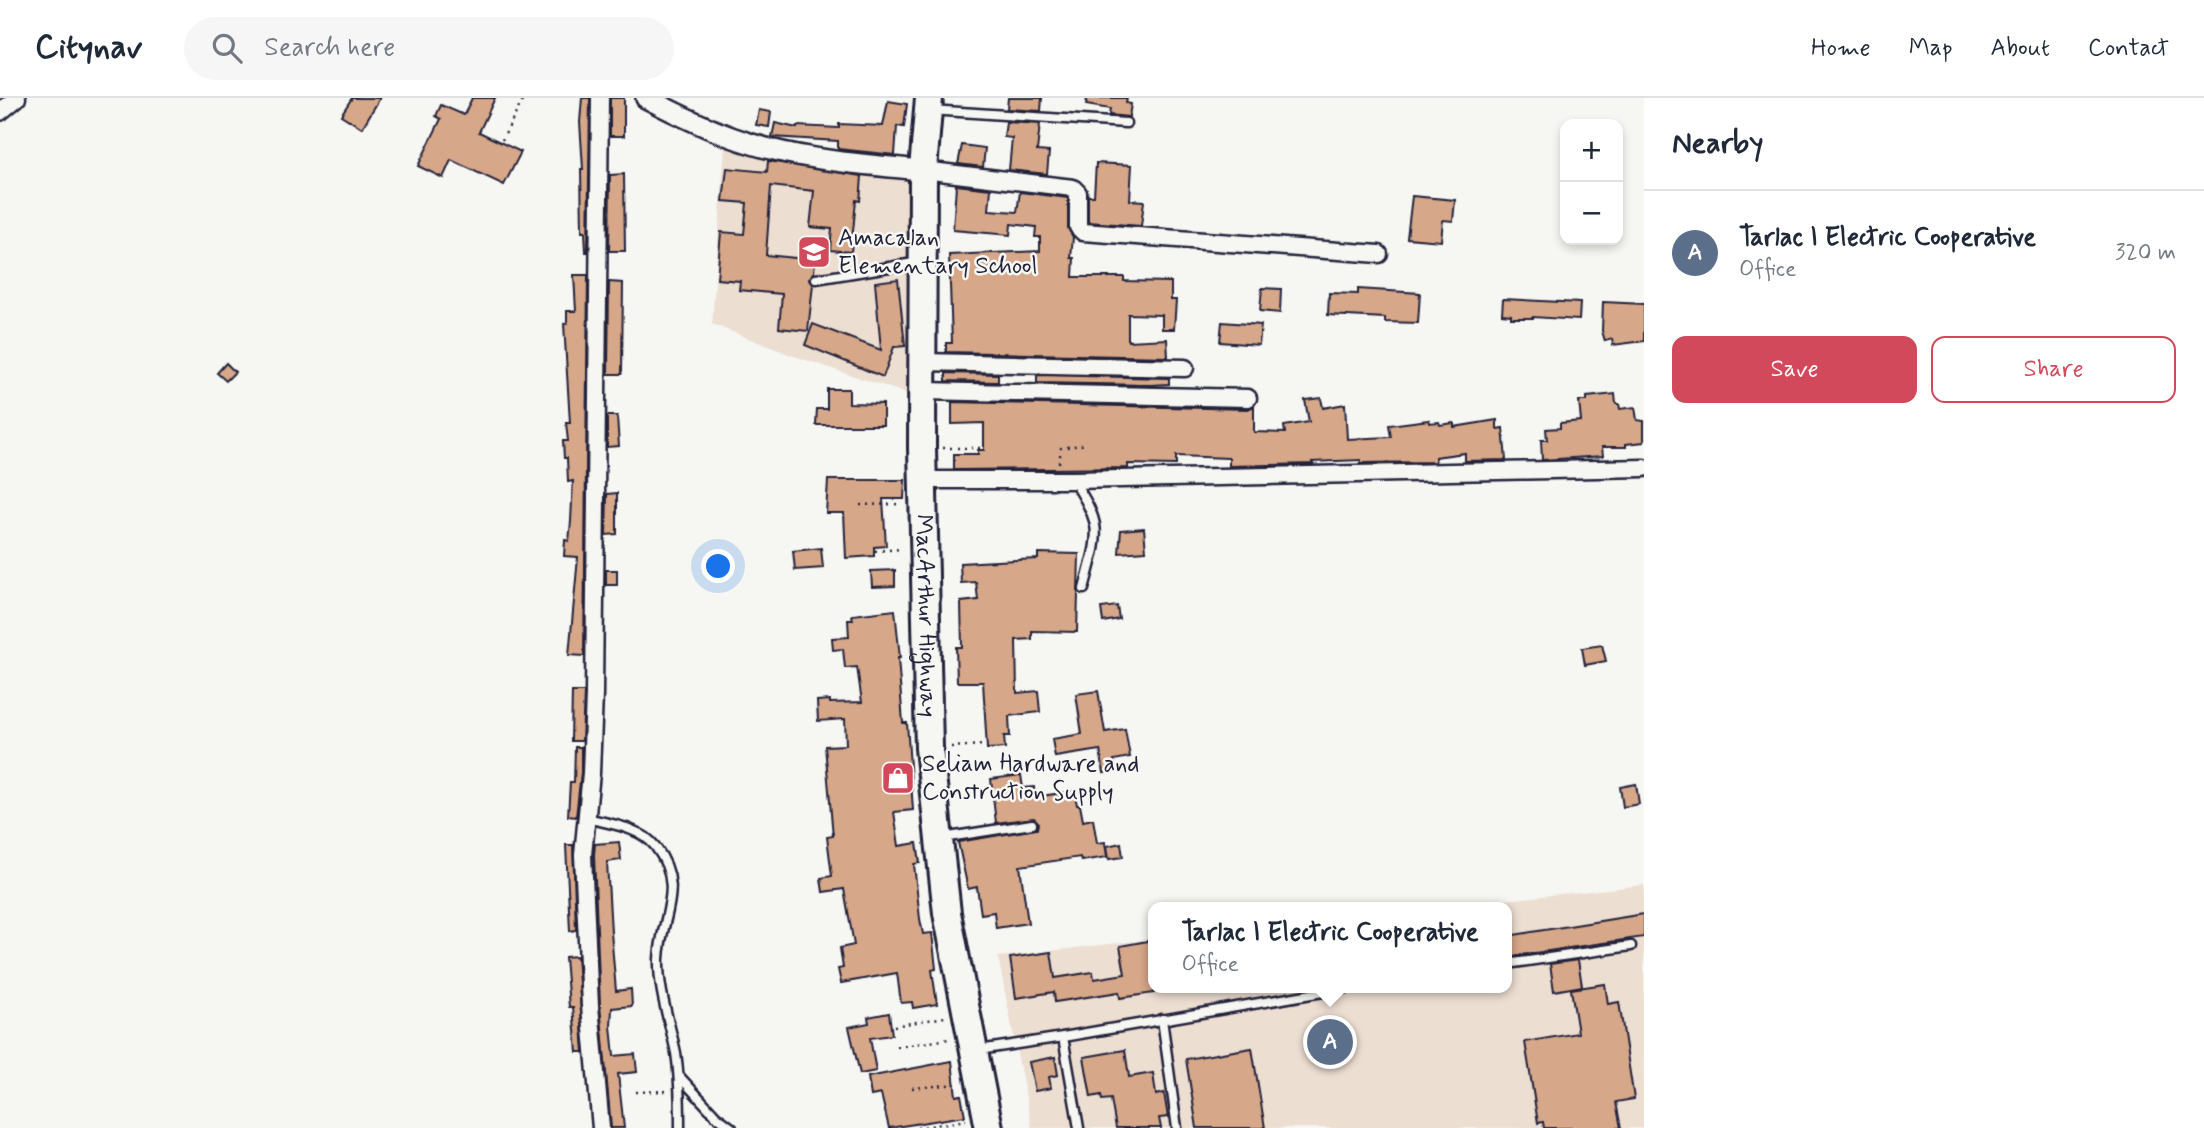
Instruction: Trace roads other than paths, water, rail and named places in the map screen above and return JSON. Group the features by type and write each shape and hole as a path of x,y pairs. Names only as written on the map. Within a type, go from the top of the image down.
{"highway":[{"name":"MacArthur Highway","path":"929,104 923,170 922,449 929,748 951,937 988,1123"}],"street":[{"path":"0,112 17,98"},
{"path":"600,98 594,695 583,855 590,1006 601,1128"},
{"path":"646,98 698,124 755,144 801,155 1073,188 1078,193 1078,227 1083,232 1379,254"},
{"path":"923,362 1185,368"},
{"path":"923,391 1248,398"},
{"path":"922,492 1066,480 1644,468"}],"lane":[{"path":"929,104 1126,123"},
{"path":"816,279 923,262"},
{"path":"1066,480 1092,509 1096,520 1094,551 1084,589"},
{"path":"587,818 643,834 653,843 665,866 672,893 661,944 660,977 681,1091 680,1128"},
{"path":"938,839 1032,824"},
{"path":"1512,963 1631,946"},
{"path":"969,1033 1063,1037 1316,993"},
{"path":"1162,1019 1177,1128"},
{"path":"1063,1037 1079,1128"},
{"path":"679,1076 716,1116 732,1128"}],"place":[{"name":"Amacalan Elementary School","path":"814,252"},
{"name":"Seliam Hardware and Construction Supply","path":"898,778"},
{"name":"Tarlac I Electric Cooperative","path":"1330,1042"}]}
